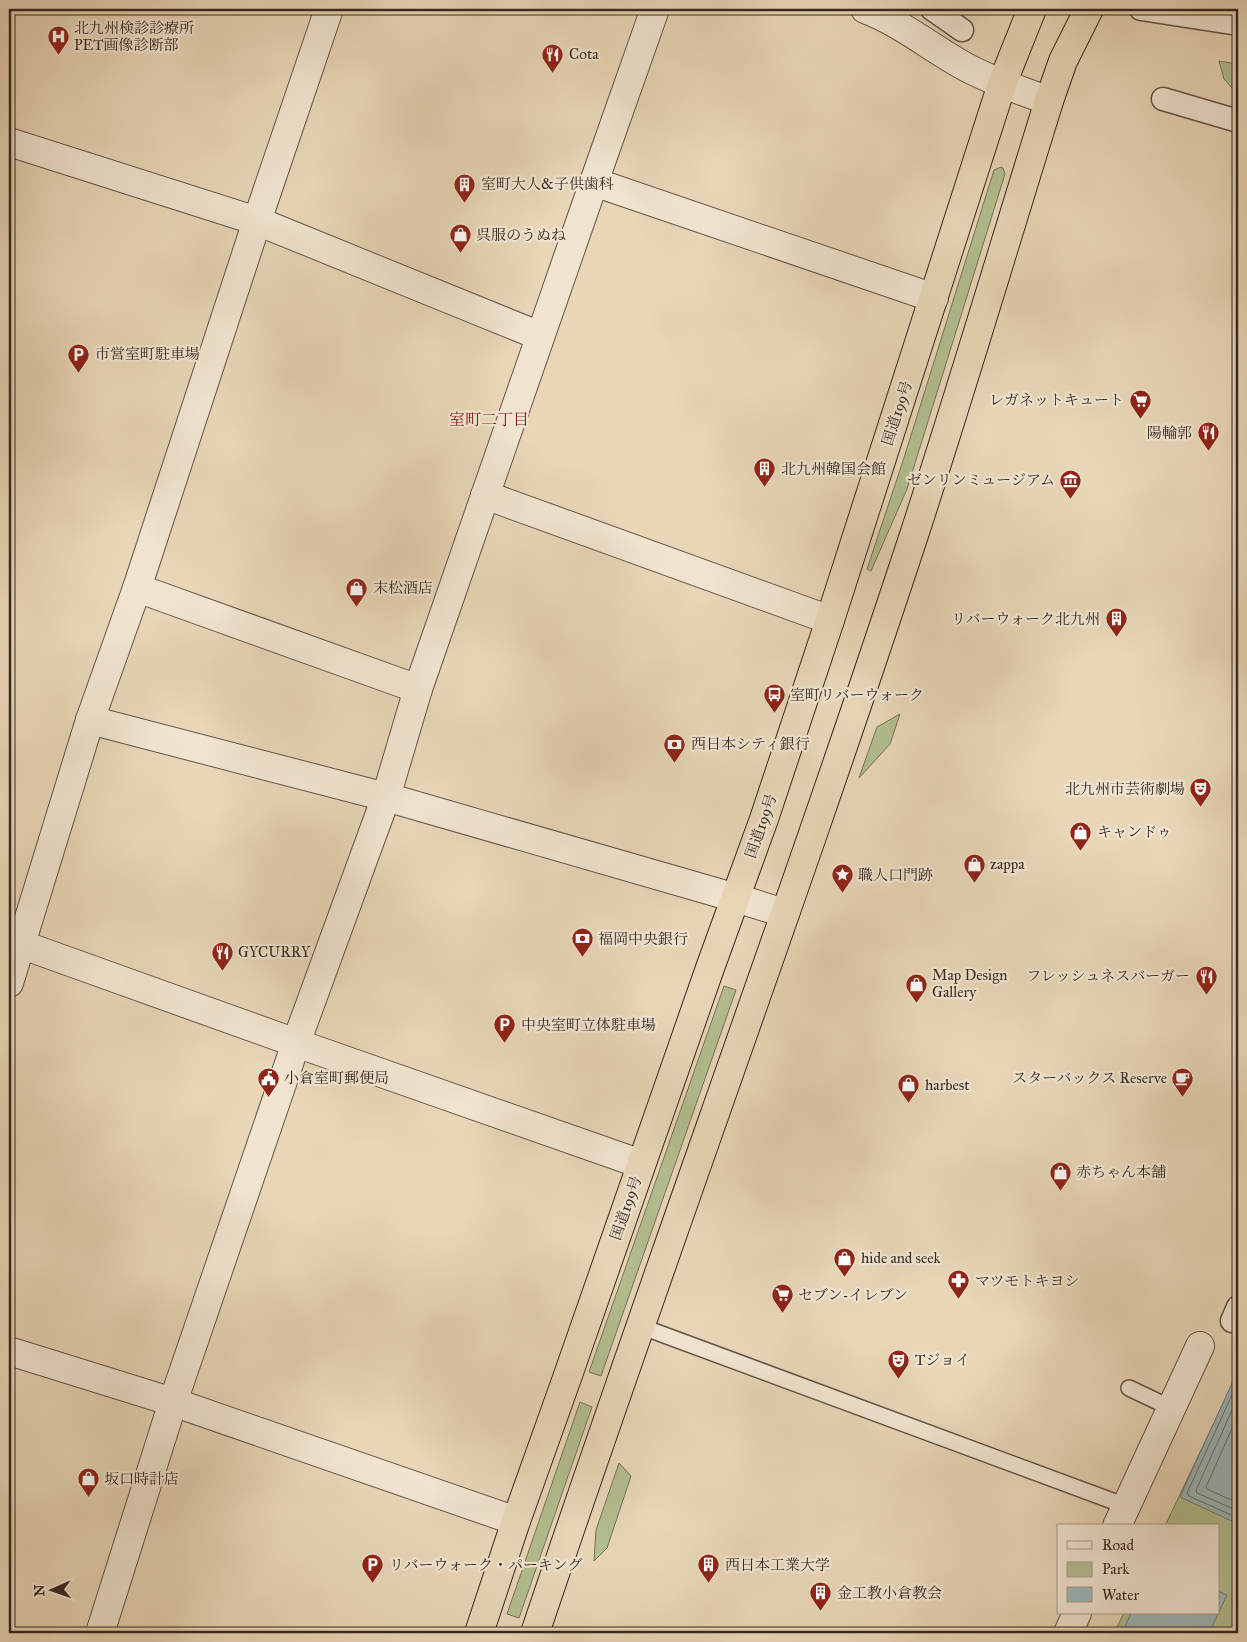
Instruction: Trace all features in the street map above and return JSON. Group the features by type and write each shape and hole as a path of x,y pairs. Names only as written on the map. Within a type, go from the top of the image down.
{"highway":[{"name":"国道199号","path":"479,1633 516,1520 764,819 1002,84 1030,11"},
{"path":"534,1633 761,985 914,534 1049,101 1063,61 1085,16"}],"street":[{"path":"9,983 90,720 137,588 257,221 329,9"},
{"path":"100,1633 173,1402 296,1044 386,797 418,689 655,9"},
{"path":"865,9 897,23 964,66 1002,84 1049,101"},
{"path":"932,9 962,30"},
{"path":"1141,9 1238,24"},
{"path":"1163,99 1238,121"},
{"path":"9,142 257,221 540,336"},
{"path":"594,182 934,298"},
{"path":"485,495 830,620"},
{"path":"137,588 418,689"},
{"path":"90,720 386,797 784,913"},
{"path":"20,944 296,1044 641,1164"},
{"path":"1122,1516 1200,1346"},
{"path":"9,1351 173,1402 516,1520"},
{"path":"1068,1633 1077,1614"}],"lane":[{"path":"640,1326 1122,1516"},
{"path":"1129,1388 1171,1408"}],"green space":[{"path":"1219,61 1238,64 1238,95 1224,79"},
{"path":"1001,167 1005,174 907,489 871,571 867,569 903,461 994,170"},
{"path":"900,714 890,744 859,778 877,727"},
{"path":"724,986 736,990 601,1376 589,1372"},
{"path":"1238,1372 1238,1633 1114,1633 1124,1614 1220,1614 1220,1524 1166,1524"},
{"path":"580,1402 592,1407 519,1618 507,1614"},
{"path":"619,1463 631,1476 607,1548 594,1561 596,1530"}],"water":[{"path":"1238,1370 1238,1524 1180,1497"},
{"path":"1220,1592 1227,1595 1220,1610"},
{"path":"1131,1614 1218,1614 1209,1633 1122,1633"}],"place":[{"name":"北九州検診診療所 PET画像診断部","path":"58,56"},
{"name":"Cota","path":"553,73"},
{"name":"室町大人&子供歯科","path":"465,203"},
{"name":"呉服のうぬね","path":"460,254"},
{"name":"市営室町駐車場","path":"79,373"},
{"name":"レガネットキュート","path":"1140,419"},
{"name":"陽輪郭","path":"1208,452"},
{"name":"北九州韓国会館","path":"765,488"},
{"name":"ゼンリンミュージアム","path":"1071,499"},
{"name":"末松酒店","path":"357,607"},
{"name":"リバーウォーク北九州","path":"1116,638"},
{"name":"室町リバーウォーク","path":"774,714"},
{"name":"西日本シティ銀行","path":"675,763"},
{"name":"北九州市芸術劇場","path":"1201,808"},
{"name":"キャンドゥ","path":"1081,851"},
{"name":"zappa","path":"974,883"},
{"name":"職人口門跡","path":"842,894"},
{"name":"福岡中央銀行","path":"582,958"},
{"name":"GYCURRY","path":"222,971"},
{"name":"フレッシュネスバーガー","path":"1206,995"},
{"name":"Map Design Gallery","path":"916,1003"},
{"name":"中央室町立体駐車場","path":"505,1044"},
{"name":"小倉室町郵便局","path":"268,1097"},
{"name":"スターバックス Reserve","path":"1183,1097"},
{"name":"harbest","path":"909,1104"},
{"name":"赤ちゃん本舗","path":"1060,1191"},
{"name":"hide and seek","path":"845,1277"},
{"name":"マツモトキヨシ","path":"959,1300"},
{"name":"セブン-イレブン","path":"782,1314"},
{"name":"Tジョイ","path":"899,1379"},
{"name":"坂口時計店","path":"88,1498"},
{"name":"リバーウォーク・パーキング","path":"373,1584"},
{"name":"西日本工業大学","path":"709,1584"},
{"name":"金工教小倉教会","path":"821,1612"}],"district":[{"name":"室町二丁目","path":"489,419"}]}
